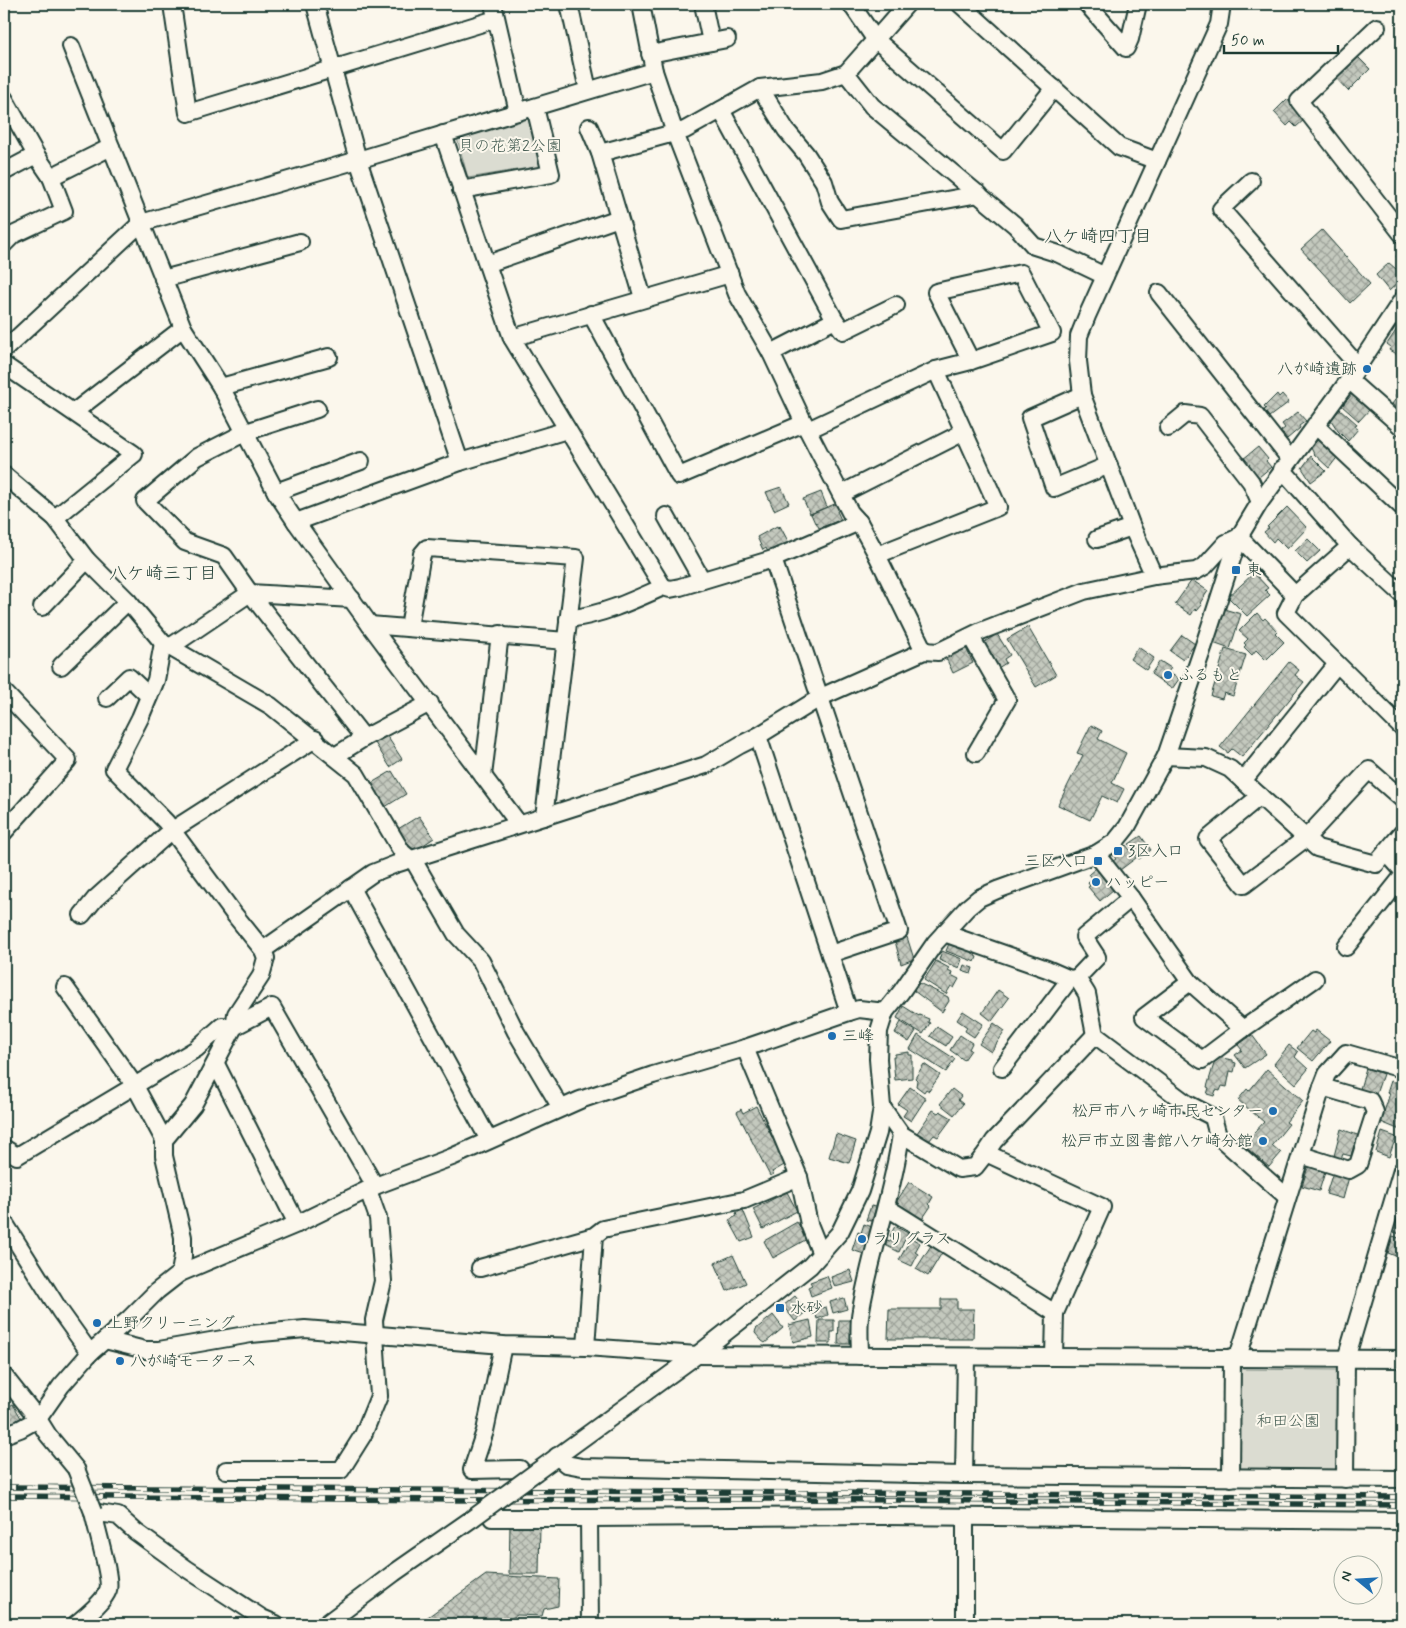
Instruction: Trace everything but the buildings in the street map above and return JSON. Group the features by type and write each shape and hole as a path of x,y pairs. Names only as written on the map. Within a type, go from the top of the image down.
{"street":[{"path":"172,4 188,113 333,70 495,11 518,112"},
{"path":"315,4 358,160 460,462"},
{"path":"568,4 588,90"},
{"path":"641,4 654,71 675,132 738,294 771,353 806,427 850,512 859,522 877,555 924,651"},
{"path":"703,4 710,42"},
{"path":"851,4 875,39 1003,150 1054,88"},
{"path":"600,153 686,130 760,88 822,81 846,73 907,4"},
{"path":"960,4 1119,147 1157,161"},
{"path":"1087,4 1126,48 1138,4"},
{"path":"1154,576 1132,527 1082,395 1078,361 1079,336 1219,24 1222,4"},
{"path":"1377,27 1299,102 1402,234"},
{"path":"650,54 727,39"},
{"path":"71,46 183,328 221,387 276,492 370,625 519,824"},
{"path":"4,350 141,223 654,71"},
{"path":"846,73 872,106 1015,225 1034,246 1058,254 1105,276"},
{"path":"760,88 786,130 806,154 824,182 830,202 841,219 978,194"},
{"path":"4,98 36,155 51,177 64,211 14,235 4,244"},
{"path":"462,190 552,174 535,107"},
{"path":"721,110 843,332 896,305"},
{"path":"589,127 600,153 644,298"},
{"path":"443,134 512,338 663,587"},
{"path":"51,177 111,148"},
{"path":"4,172 36,155"},
{"path":"1252,180 1221,209 1358,366"},
{"path":"486,264 619,218"},
{"path":"163,279 300,242"},
{"path":"512,338 730,274"},
{"path":"591,314 679,476 806,427 936,370 971,361 1052,333 1022,274 936,292 971,361"},
{"path":"1159,292 1286,464 1350,546 1402,594"},
{"path":"326,1624 697,1355 810,1266 840,1232 860,1191 878,1133 882,1107 878,1050 879,1031 885,1012 935,943 967,908 979,898 1096,854 1114,842 1127,827 1166,756 1239,537 1286,464 1349,380 1402,300"},
{"path":"771,353 835,320"},
{"path":"74,412 183,328"},
{"path":"221,387 329,357"},
{"path":"4,365 134,454 56,518"},
{"path":"877,555 998,507 936,370"},
{"path":"1349,380 1402,426"},
{"path":"1082,395 1030,418 1054,488 1108,465"},
{"path":"317,409 246,432 197,457 145,501 186,542 224,556 250,593 364,738"},
{"path":"1168,428 1185,414 1200,416 1251,482 1260,502"},
{"path":"1315,425 1402,507"},
{"path":"296,522 460,462 567,430"},
{"path":"841,494 964,432"},
{"path":"276,492 361,461"},
{"path":"4,475 56,518 87,560 128,601 166,645 271,706 315,739 356,774 402,852 414,863 456,934 481,961 516,1032 561,1108"},
{"path":"666,516 702,580"},
{"path":"568,618 580,617 620,607 663,587 670,589 773,559 859,522"},
{"path":"1097,539 1132,527"},
{"path":"263,950 373,873 519,824 544,818 706,765 758,736 821,697 924,651 938,652 1024,614 1084,591 1154,576 1196,571 1205,566 1226,543 1239,537"},
{"path":"1239,537 1296,595"},
{"path":"1350,546 1296,595 1286,613 1402,728"},
{"path":"409,627 422,554 427,548 576,558 544,818"},
{"path":"773,559 899,931 830,954"},
{"path":"42,607 87,560"},
{"path":"164,1140 193,1105 216,1064 234,1027 236,1014 261,976 266,958 263,950 166,822 114,769 140,718 156,680 166,645 250,593 352,599"},
{"path":"62,666 128,601"},
{"path":"370,625 500,634 566,641"},
{"path":"483,776 500,634"},
{"path":"971,637 1007,700 976,753"},
{"path":"1243,781 1337,664"},
{"path":"108,698 129,677 149,696"},
{"path":"4,692 68,760 4,832"},
{"path":"335,756 364,738 430,703"},
{"path":"758,736 849,1012"},
{"path":"82,915 171,831 315,739"},
{"path":"1166,756 1206,758 1230,769 1317,848 1376,864 1402,832"},
{"path":"1260,796 1208,838 1244,884 1306,838 1369,770 1402,799"},
{"path":"1386,852 1402,870"},
{"path":"1096,854 1131,898 1190,982 1243,1029"},
{"path":"1346,947 1402,877"},
{"path":"351,888 489,1140"},
{"path":"1002,1068 1073,979 1097,957 1084,937 1131,898"},
{"path":"944,933 1073,979 1087,994 1095,1035 1186,1103 1213,1117 1218,1136 1287,1197"},
{"path":"1190,982 1144,1017 1202,1060 1315,978"},
{"path":"65,987 135,1086 164,1140 164,1156 183,1237 183,1256 180,1273"},
{"path":"4,1148 17,1156 196,1049 222,1026 234,1027 272,1007 371,1188 378,1218 383,1281 374,1320 379,1396 363,1435 341,1470 226,1470"},
{"path":"4,1435 38,1419 61,1386 90,1353 157,1291 180,1273 297,1224 371,1188 452,1157 561,1108 653,1075 745,1048 859,1009 885,1012"},
{"path":"882,1107 901,1134 959,1169 975,1168 994,1141 1095,1035"},
{"path":"745,1048 799,1177 809,1224 821,1254"},
{"path":"1231,1478 1235,1357 1327,1074 1346,1053 1402,1069"},
{"path":"216,1064 297,1224"},
{"path":"1301,1154 1349,1170 1358,1165 1375,1112 1370,1101 1322,1087"},
{"path":"860,1356 860,1312 872,1253 897,1164 901,1134"},
{"path":"986,1153 1102,1207 1055,1313 1054,1357"},
{"path":"1345,1479 1346,1359 1402,1170"},
{"path":"480,1268 594,1236 603,1229 744,1200 799,1177"},
{"path":"886,1207 1055,1313"},
{"path":"4,1222 60,1311 90,1353"},
{"path":"586,1347 594,1236"},
{"path":"106,1340 145,1350 159,1350 251,1334 296,1330 503,1345 586,1347 697,1355 1402,1359"},
{"path":"503,1345 485,1432 472,1470 520,1469 531,1476"},
{"path":"964,1476 966,1356"},
{"path":"4,1376 76,1469 94,1512 109,1577 109,1588 104,1598 76,1624"},
{"path":"558,1456 566,1464 582,1468 964,1476 1402,1479"},
{"path":"486,1508 492,1518 883,1516 1402,1521"},
{"path":"94,1512 118,1516 136,1532 187,1569 262,1618 276,1624"},
{"path":"965,1624 966,1517"},
{"path":"589,1518 590,1624"}],"green space":[{"name":"貝の花第2公園","path":"527,115 541,166 468,178 457,138"},
{"name":"和田公園","path":"1238,1369 1340,1370 1340,1466 1336,1473 1244,1473 1236,1465"}],"railway":[{"path":"4,1487 1402,1497"},
{"path":"4,1496 453,1500 794,1499 1402,1505"}],"place":[{"name":"八が崎遺跡","path":"1367,369"},
{"name":"東","path":"1236,570"},
{"name":"ふるもと","path":"1168,675"},
{"name":"3区入口","path":"1118,851"},
{"name":"三区入口","path":"1098,861"},
{"name":"ハッピー","path":"1096,882"},
{"name":"三峰","path":"832,1036"},
{"name":"松戸市八ヶ崎市民センター","path":"1273,1111"},
{"name":"松戸市立図書館八ケ崎分館","path":"1263,1141"},
{"name":"ラリグラス","path":"862,1239"},
{"name":"水砂","path":"780,1308"},
{"name":"上野クリーニング","path":"97,1323"},
{"name":"八が崎モータース","path":"120,1361"}],"district":[{"name":"八ケ崎四丁目","path":"1098,237"},
{"name":"八ケ崎三丁目","path":"163,574"}]}
